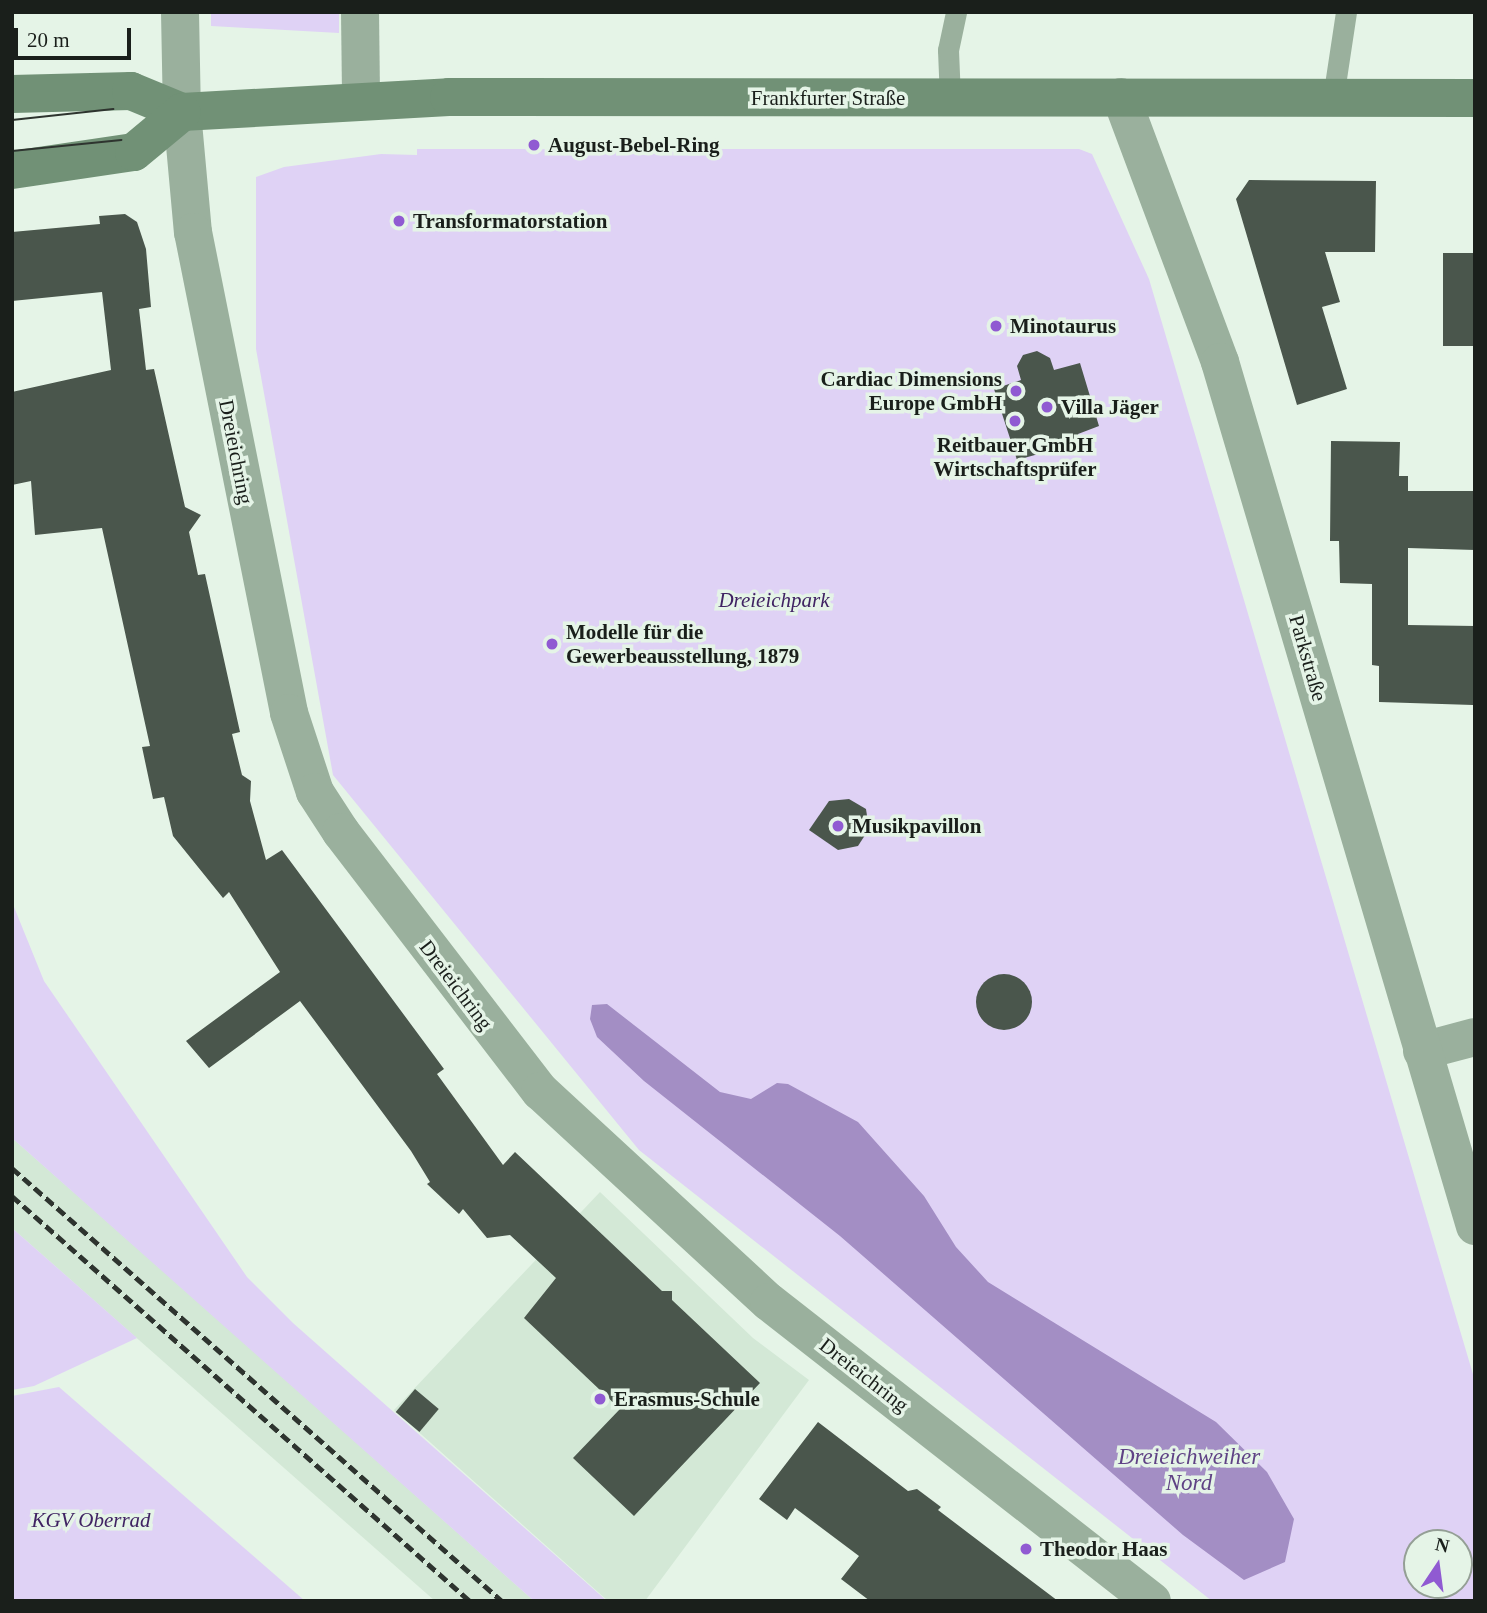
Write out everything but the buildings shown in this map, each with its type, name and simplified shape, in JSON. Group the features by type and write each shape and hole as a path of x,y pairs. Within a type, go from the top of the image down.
{"main road":[{"name":"Frankfurter Straße","path":"12,93 131,91 182,112 360,99 1475,98"},
{"path":"12,170 134,152 182,112"}],"street":[{"path":"180,12 182,112"},
{"path":"360,12 360,99"},
{"name":"Parkstraße","path":"1121,97 1220,362 1475,1226"},
{"name":"Dreieichring","path":"182,112 198,264 289,713 315,792 341,832 540,1091 769,1302 1152,1601"},
{"path":"1422,1051 1475,1037"}],"lane":[{"path":"950,98 948,50 956,12"},
{"path":"1333,98 1346,12"}],"shaded area":[{"path":"12,1138 534,1601 435,1601 12,1228"},
{"name":"Erasmus-Schule","path":"600,1192 753,1338 809,1380 645,1601 608,1601 394,1410"}],"green space":[{"path":"211,12 339,12 339,33 211,26"},
{"name":"Dreieichpark","path":"417,149 1079,149 1092,154 1149,279 1475,1381 1475,1601 1212,1601 639,1150 333,775 256,349 256,177 284,167 381,154 417,155"},
{"path":"12,902 44,981 247,1277 293,1323 607,1601 534,1601 12,1138"},
{"path":"12,1228 137,1338 34,1386 12,1390"},
{"name":"KGV Oberrad","path":"59,1387 305,1601 12,1601 12,1396"}],"water":[{"name":"Dreieichweiher Nord","path":"607,1004 720,1092 751,1099 777,1083 788,1084 858,1122 924,1196 956,1247 988,1282 1216,1422 1267,1472 1294,1519 1285,1562 1244,1580 1183,1535 840,1236 644,1081 597,1037 590,1019 592,1005"}],"tram line":[{"path":"12,120 113,109"},
{"path":"12,151 121,140"}],"railway":[{"path":"12,1168 502,1601"},
{"path":"12,1196 470,1601"}],"place":[{"name":"August-Bebel-Ring","path":"534,145"},
{"name":"Transformatorstation","path":"399,221"},
{"name":"Minotaurus","path":"996,326"},
{"name":"Cardiac Dimensions Europe GmbH","path":"1016,391"},
{"name":"Villa Jäger","path":"1047,407"},
{"name":"Reitbauer GmbH Wirtschaftsprüfer","path":"1015,421"},
{"name":"Modelle für die Gewerbeausstellung, 1879","path":"552,644"},
{"name":"Musikpavillon","path":"838,826"},
{"name":"Erasmus-Schule","path":"600,1399"},
{"name":"Theodor Haas","path":"1026,1549"}]}
